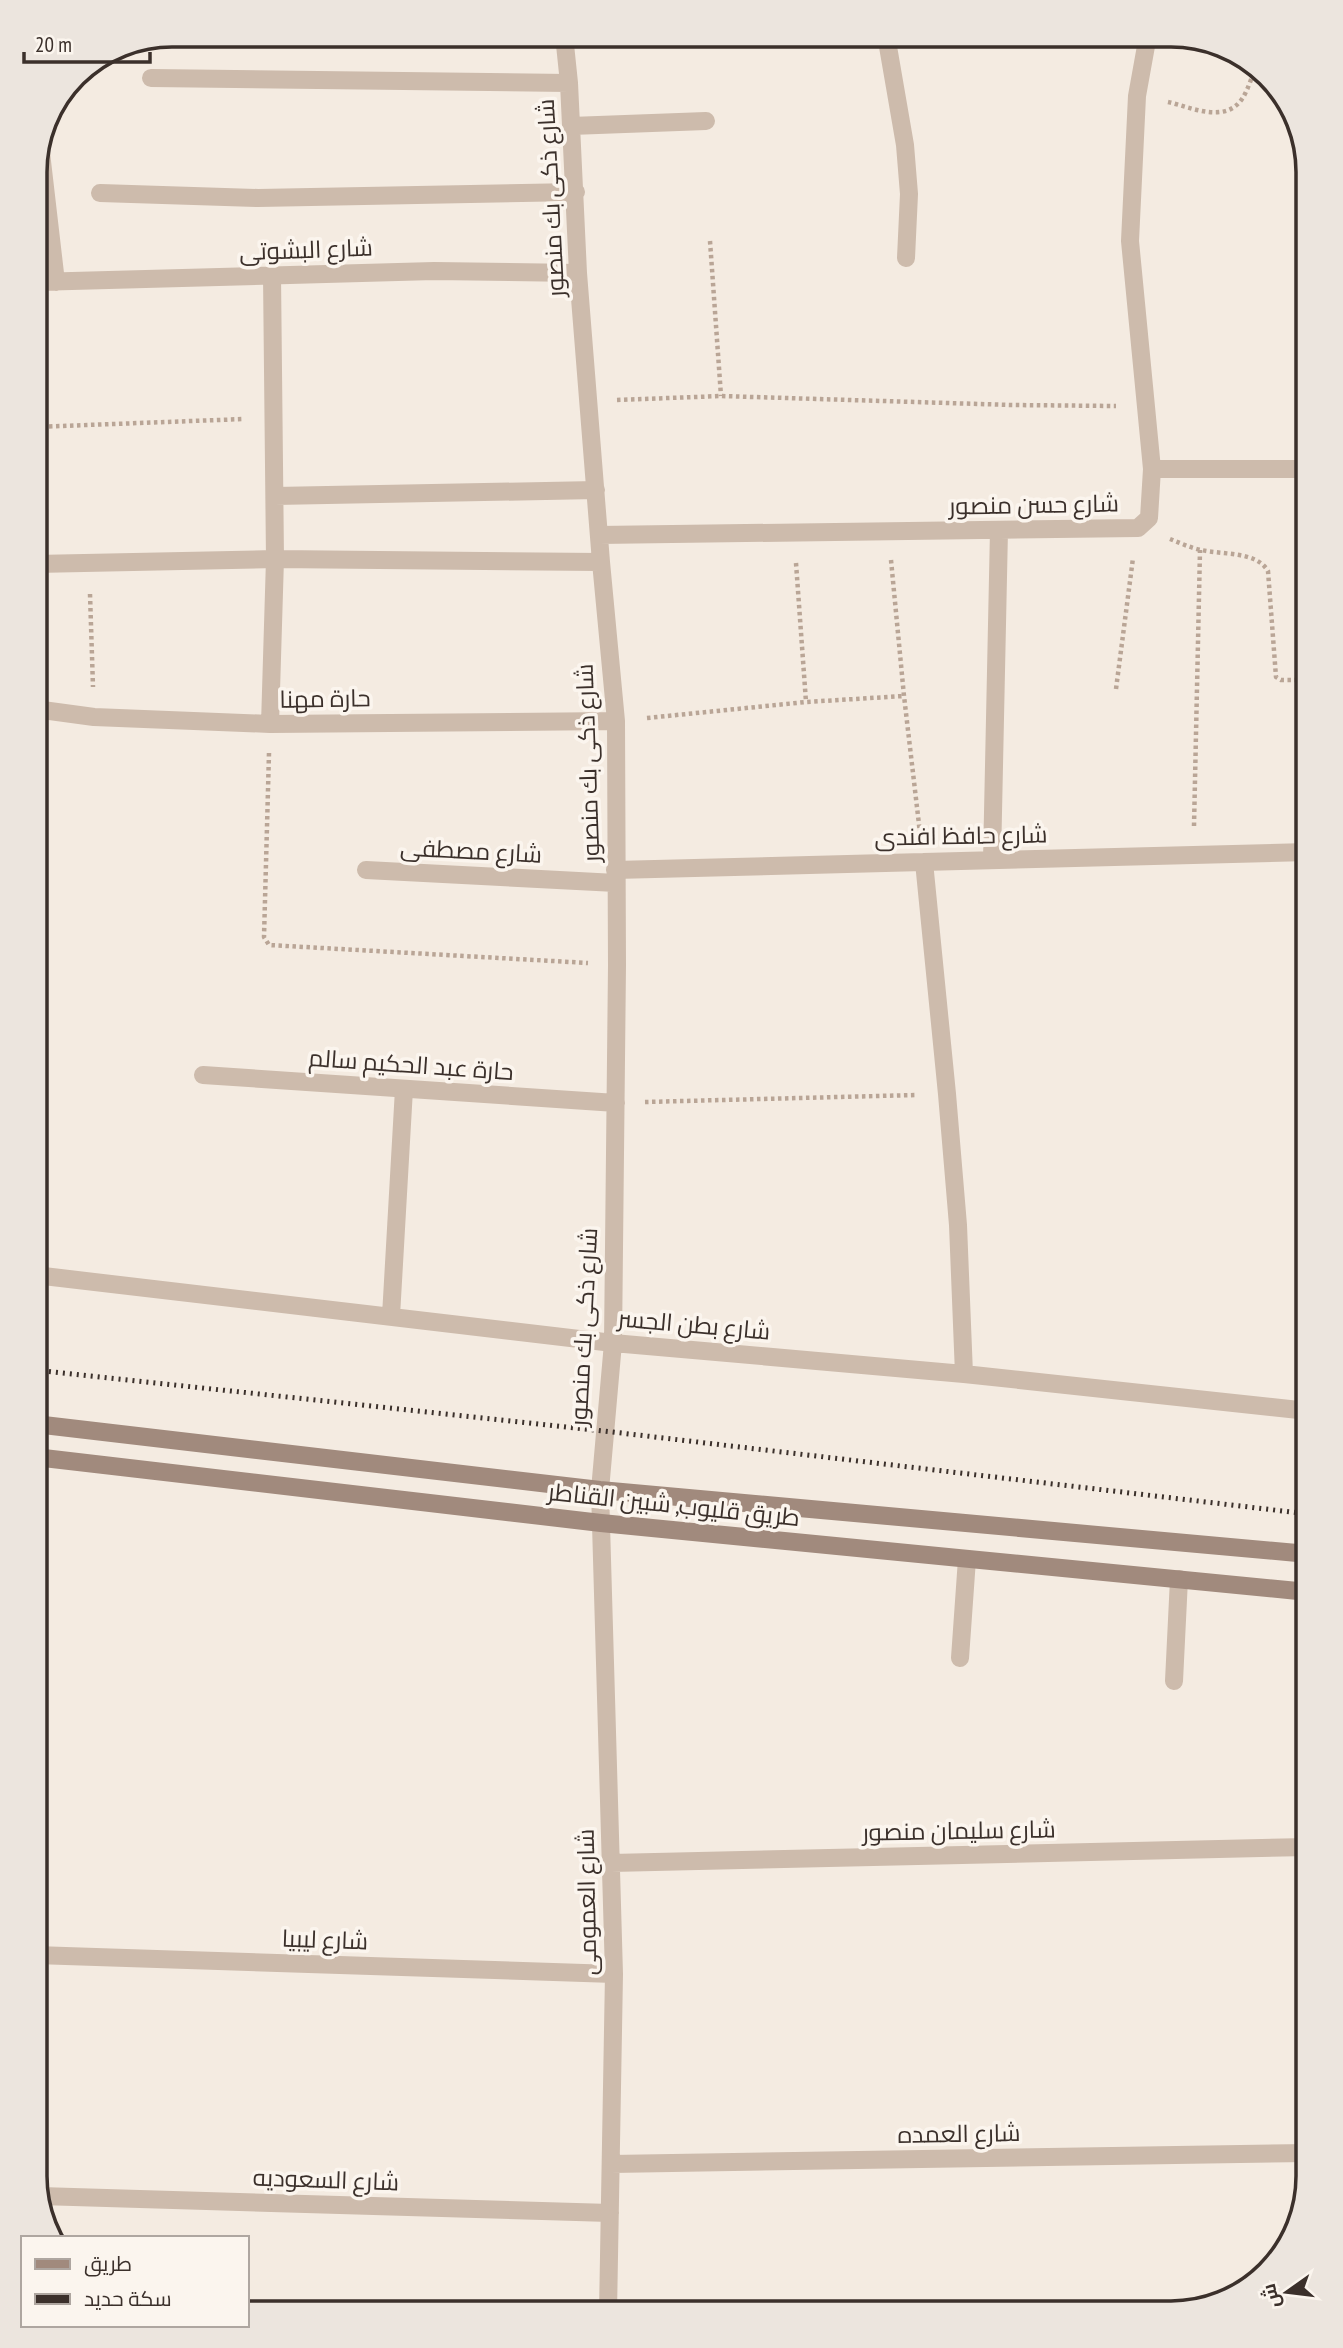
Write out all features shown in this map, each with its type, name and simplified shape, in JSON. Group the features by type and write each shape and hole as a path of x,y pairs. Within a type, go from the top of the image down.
{"main road":[{"name":"طريق قليوب, شبين القناطر","path":"47,1425 600,1490 1296,1553"},
{"name":"طريق قليوب, شبين القناطر","path":"47,1458 601,1523 1296,1591"}],"street":[{"name":"شارع ذكى بك منصور","path":"565,47 576,192 578,273 616,721 617,965 613,1343 600,1490"},
{"path":"888,48 905,145 909,194 906,258"},
{"name":"شارع حسن منصور","path":"599,535 1138,528 1149,518 1152,469 1130,241 1130,204 1137,96 1146,48"},
{"path":"151,78 569,83"},
{"path":"571,127 706,121"},
{"path":"100,193 257,198 576,192"},
{"path":"48,213 56,282"},
{"name":"شارع البشوتى","path":"48,282 434,271 578,273"},
{"path":"270,724 275,559 272,275"},
{"path":"1152,469 1296,468"},
{"path":"275,496 596,490"},
{"path":"992,860 999,530"},
{"path":"48,564 275,559 601,562"},
{"name":"حارة مهنا","path":"48,711 94,717 270,724 616,721"},
{"name":"شارع حافظ افندى","path":"616,877 923,862 1296,852"},
{"path":"923,862 958,1224 964,1374"},
{"name":"شارع مصطفى","path":"366,870 616,877"},
{"name":"حارة عبد الحكيم سالم","path":"203,1075 616,1103"},
{"path":"391,1316 404,1089"},
{"name":"شارع بطن الجسر","path":"47,1276 613,1343 964,1374 1296,1410"},
{"name":"شارع العمومى","path":"600,1490 614,1974 608,2300"},
{"path":"960,1658 967,1559"},
{"path":"1174,1681 1179,1579"},
{"name":"شارع سليمان منصور","path":"611,1863 1296,1847"},
{"name":"شارع ليبيا","path":"47,1955 614,1974"},
{"name":"شارع العمده","path":"611,2164 1296,2153"},
{"name":"شارع السعوديه","path":"49,2196 610,2213"}],"path":[{"path":"1137,96 1218,114 1232,109 1241,100 1252,77"},
{"path":"710,241 721,396"},
{"path":"589,401 721,396 1012,405 1145,406"},
{"path":"48,427 273,418"},
{"path":"1116,689 1138,528"},
{"path":"889,531 923,862"},
{"path":"794,532 806,702"},
{"path":"1194,855 1200,550 1254,558 1263,563 1268,571 1276,677 1281,680 1296,680"},
{"path":"88,562 94,717"},
{"path":"616,721 806,702 904,696"},
{"path":"270,724 264,937 269,945 617,965"},
{"path":"616,1103 947,1094"}],"railway":[{"path":"47,1371 604,1431 1296,1513"}]}
